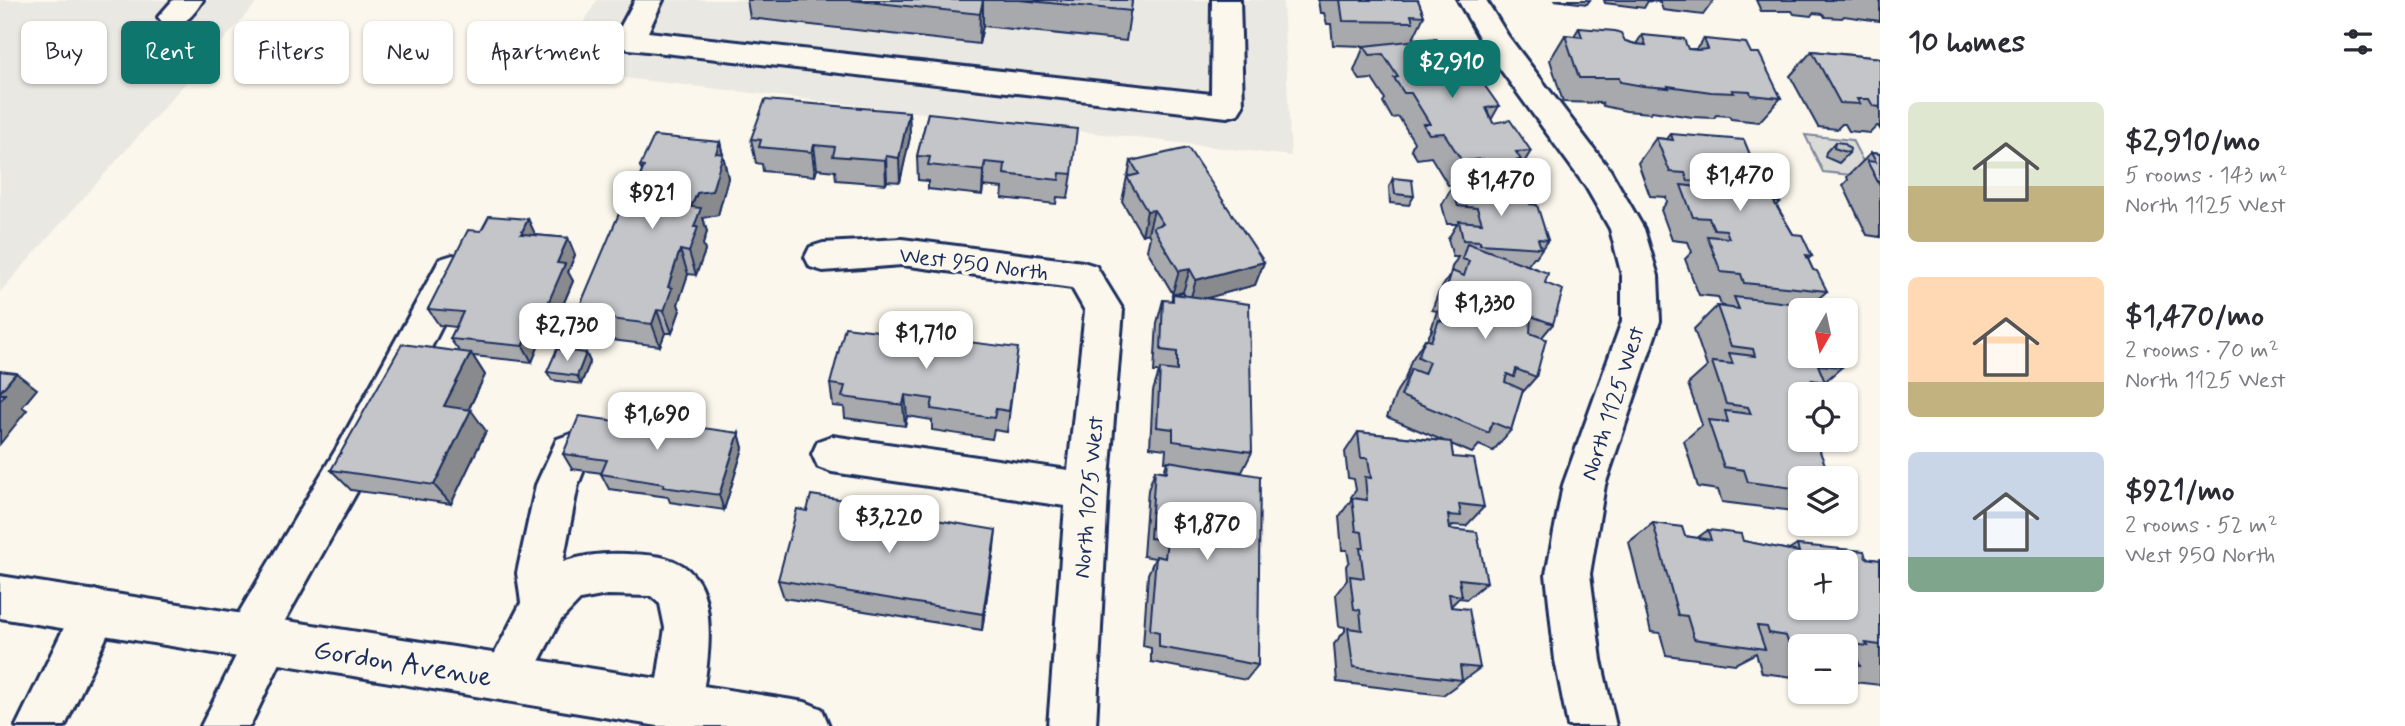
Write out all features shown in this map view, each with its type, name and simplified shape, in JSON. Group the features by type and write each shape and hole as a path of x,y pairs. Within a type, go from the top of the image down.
{"street":[{"path":"649,0 629,39 1227,106 1226,0"},
{"name":"North 1125 West","path":"1472,0 1496,41 1598,178 1627,229 1640,276 1641,321 1584,485 1568,574 1578,660 1592,726"},
{"name":"West 950 North","path":"822,257 902,252 1083,276"},
{"path":"225,726 259,639 453,269"},
{"name":"North 1075 West","path":"1072,726 1087,491 1104,310 1083,276"},
{"path":"544,606 539,573 557,485 571,452"},
{"path":"832,454 1087,491"},
{"path":"505,678 544,606 568,581 607,573 660,576 680,592 688,628 677,706"},
{"name":"Gordon Avenue","path":"0,597 805,726"},
{"path":"40,726 95,612"}],"shaded area":[{"path":"0,0 259,0 240,21 234,21 234,28 220,44 220,21 121,21 121,84 184,84 0,292"},
{"path":"597,0 1283,0 1291,156 624,78 624,21 584,21"},
{"path":"1805,135 1852,140 1871,177 1823,172"}],"building":[{"path":"850,0 983,0 980,14"},
{"path":"1019,0 1132,0 1131,11"},
{"path":"1340,0 1418,0 1424,16 1411,15 1413,22 1343,21"},
{"path":"1579,28 1615,31 1621,33 1625,41 1635,44 1646,45 1642,35 1684,39 1688,49 1698,50 1708,49 1704,39 1746,43 1751,53 1759,53 1781,98 1751,95 1750,91 1711,92 1668,86 1669,88 1643,86 1620,82 1619,78 1579,78 1565,35 1582,37"},
{"path":"1436,38 1439,43 1450,41 1469,68 1456,70 1460,76 1464,75 1468,81 1480,79 1499,106 1486,108 1493,123 1510,120 1531,151 1516,152 1521,160 1487,164 1483,159 1462,161 1444,133 1429,134 1423,124 1430,124 1411,93 1404,93 1394,78 1398,77 1383,54 1370,55 1364,46"},
{"path":"1812,51 1880,58 1880,107 1873,106 1869,99 1857,99 1860,104 1840,103"},
{"path":"765,100 909,112 899,158 886,156 885,160 833,156 835,147 814,145 812,152 759,147 761,140 751,139"},
{"path":"928,113 1077,129 1072,174 1060,173 1059,180 1004,174 1005,164 985,162 983,171 928,165 930,157 917,156"},
{"path":"1671,134 1744,140 1751,157 1746,156 1752,169 1756,169 1763,185 1772,186 1780,202 1774,202 1793,234 1802,235 1812,256 1806,255 1827,291 1744,283 1741,274 1721,272 1707,236 1729,238 1726,230 1714,229 1709,218 1693,217 1681,185 1698,187 1695,181 1688,181 1685,173 1670,172 1656,138 1673,140"},
{"path":"654,136 720,142 716,153 723,154 712,191 697,193 691,207 701,208 694,227 698,227 689,252 680,250 668,287 672,288 664,311 657,310 652,324 576,315 629,190 634,191 644,167 640,166"},
{"path":"1835,142 1844,143 1850,149 1849,153 1834,148"},
{"path":"1188,148 1264,262 1196,280 1190,269 1179,271 1153,227 1163,224 1154,210 1147,211 1127,177 1139,174 1131,161"},
{"path":"1871,153 1880,154 1880,186 1867,161 1876,162"},
{"path":"1393,178 1412,180 1414,196 1395,194"},
{"path":"1452,187 1526,193 1530,204 1537,205 1548,240 1538,239 1541,248 1480,244 1480,241 1463,240 1459,221 1482,223 1477,208 1458,206"},
{"path":"489,216 528,219 521,234 568,238 557,263 565,264 543,315 537,314 523,346 450,339 463,312 428,309 468,230 481,231"},
{"path":"1467,243 1548,273 1545,283 1563,290 1553,324 1531,316 1530,333 1546,339 1536,377 1516,369 1514,377 1507,374 1505,382 1523,390 1511,430 1492,422 1489,433 1401,396 1411,369 1424,374 1429,362 1418,357 1425,339 1431,341 1439,320 1449,324 1454,310 1446,307 1452,288 1447,287 1452,271 1464,276 1469,261 1462,259"},
{"path":"1173,294 1249,304 1252,452 1173,441 1173,429 1157,427 1160,369 1177,371 1177,352 1161,350 1163,300 1173,301"},
{"path":"1734,297 1788,303 1788,368 1819,368 1825,382 1788,382 1788,452 1820,452 1826,466 1788,466 1788,487 1748,482 1744,470 1724,467 1708,420 1728,422 1725,411 1751,414 1748,407 1726,404 1712,362 1733,364 1729,353 1755,356 1753,349 1731,346 1717,306 1739,309"},
{"path":"845,327 1018,348 1009,411 996,409 994,418 931,409 933,399 905,395 903,405 842,397 845,386 830,384"},
{"path":"402,344 471,353 444,406 471,410 434,485 331,470"},
{"path":"557,349 586,353 577,376 547,372"},
{"path":"0,371 16,373 0,392"},
{"path":"579,416 622,422 624,417 739,433 719,495 601,474 607,460 563,454"},
{"path":"1358,432 1451,442 1453,457 1474,459 1484,507 1459,504 1461,516 1448,515 1450,529 1477,532 1487,582 1459,579 1462,596 1449,594 1451,607 1469,609 1480,668 1460,666 1462,680 1353,667 1348,628 1362,630 1360,610 1354,609 1350,576 1364,578 1360,548 1364,548 1362,532 1356,531 1352,498 1367,500 1365,477 1371,478 1368,458 1361,458"},
{"path":"1168,461 1260,476 1258,665 1159,647 1159,632 1150,630 1156,556 1165,558 1167,540 1150,538 1155,470 1167,472"},
{"path":"811,495 885,506 881,522 905,526 907,515 996,530 983,614 778,580 797,509 807,511"},
{"path":"1653,523 1682,527 1685,536 1711,540 1708,530 1741,534 1743,541 1789,550 1788,620 1858,620 1858,550 1864,551 1866,558 1880,560 1880,645 1858,645 1858,634 1788,634 1788,642 1786,636 1769,633 1767,627 1757,626 1765,649 1694,639 1687,616 1678,615"},
{"path":"1797,545 1853,550 1798,550"}]}
